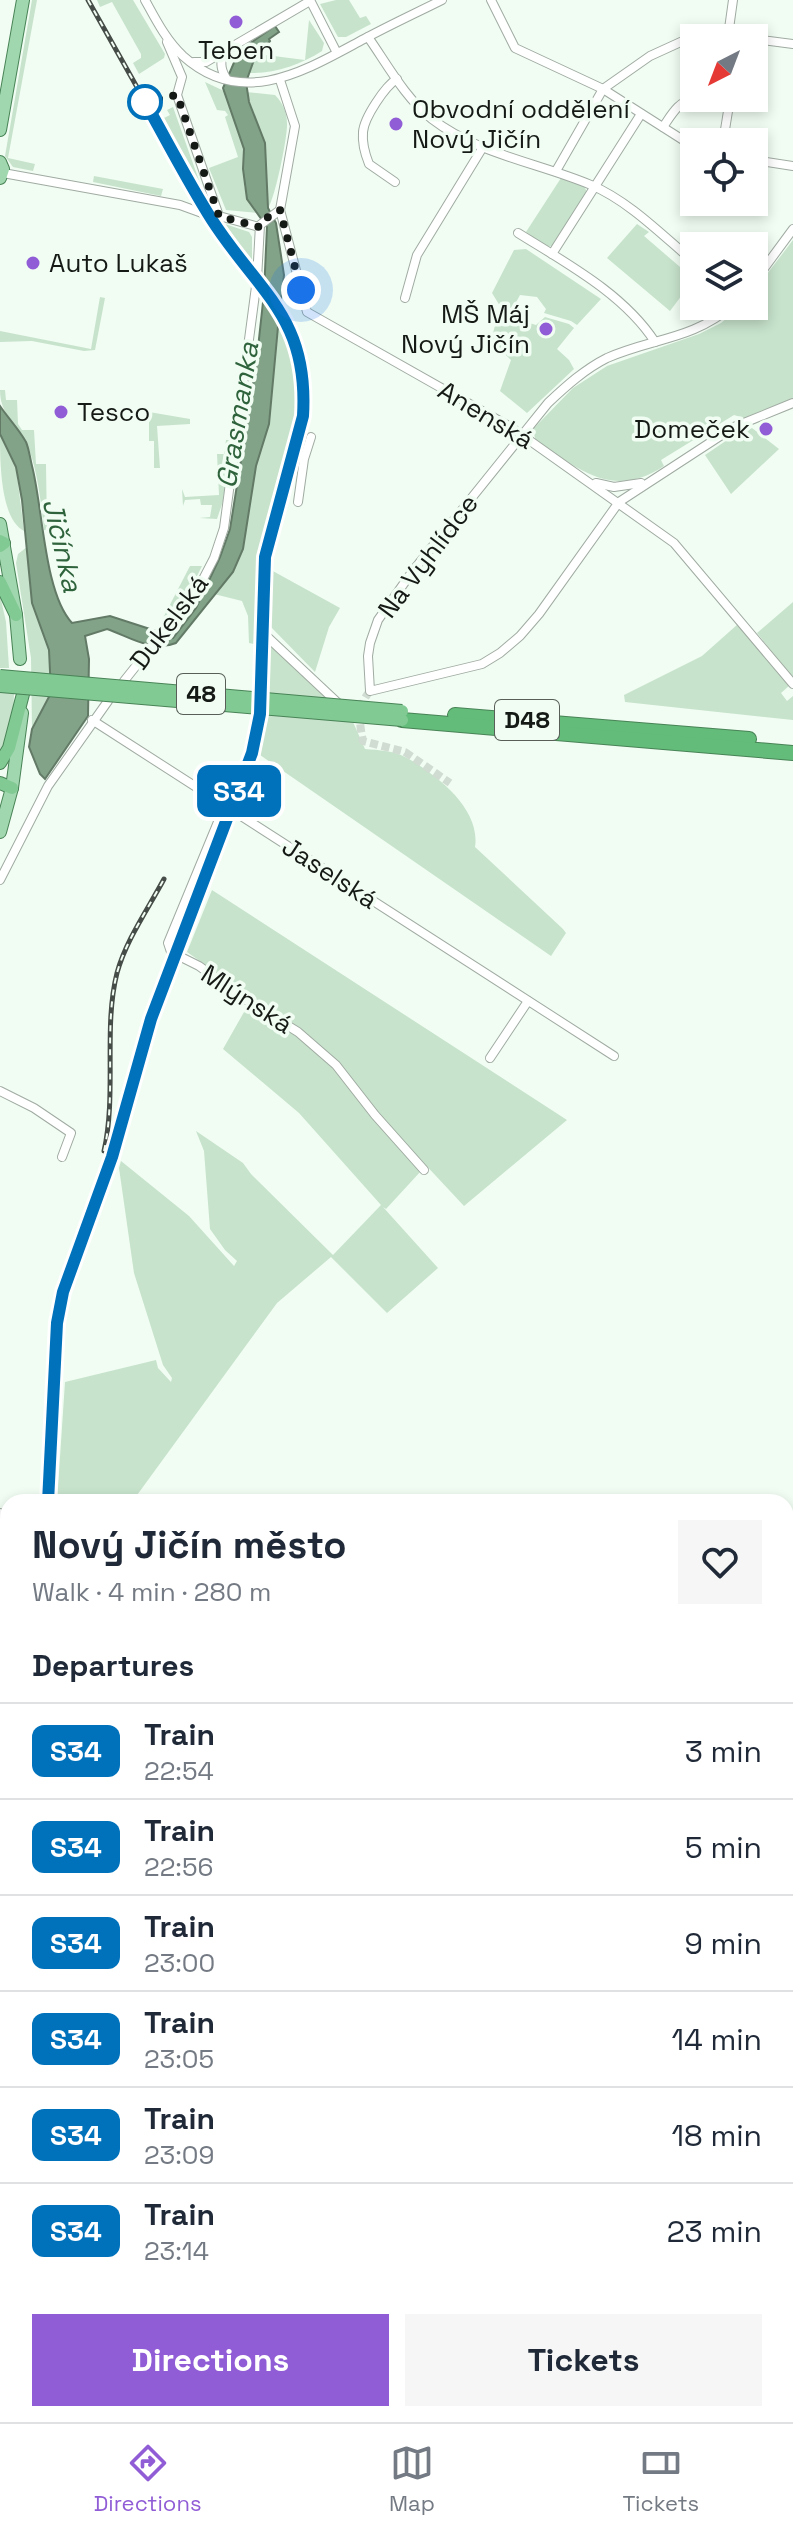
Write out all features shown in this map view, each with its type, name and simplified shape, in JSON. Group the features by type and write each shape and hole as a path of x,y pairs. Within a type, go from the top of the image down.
{"highway":[{"path":"0,582 16,615"},
{"name":"48","path":"0,676 402,716"},
{"name":"48","path":"0,686 402,716"},
{"path":"0,763 9,748 23,694"},
{"name":"D48","path":"402,716 793,743"},
{"name":"D48","path":"402,716 793,753"}],"main road":[{"path":"0,130 25,0"},
{"path":"0,524 16,615 20,659"},
{"path":"0,832 23,694"}],"street":[{"path":"145,0 165,34 182,77 177,95 219,216 260,226 276,213 295,126 280,80"},
{"path":"165,34 189,61 226,79 250,83 280,80 442,0"},
{"path":"491,0 515,48 603,89 680,138"},
{"path":"728,24 733,0"},
{"path":"189,61 206,62 310,1 337,53"},
{"path":"368,37 417,106 433,120 483,147 595,187 680,250"},
{"path":"768,41 793,44"},
{"path":"556,171 603,89 666,47 680,43"},
{"path":"225,50 221,70 226,79"},
{"path":"395,182 369,164 362,135 363,127 388,85 397,79"},
{"path":"663,127 680,104"},
{"path":"555,256 641,114"},
{"path":"405,298 417,255 483,147"},
{"path":"768,162 793,166"},
{"path":"1,171 180,205 202,213"},
{"name":"Anenská","path":"276,213 307,312 521,434 674,543 793,684"},
{"name":"Dukelská","path":"124,681 199,587 214,558 227,513 257,279 260,226"},
{"path":"768,263 793,229"},
{"path":"518,233 601,287 642,323 655,342"},
{"name":"Na Vyhlídce","path":"619,502 539,614 500,653 482,664 370,691 368,656 378,620 412,572 548,403 607,359 690,333 713,320"},
{"path":"619,502 734,427 793,403"},
{"path":"298,502 304,459 311,437"},
{"path":"586,479 614,487 631,487 653,480"},
{"path":"261,631 340,705"},
{"path":"0,880 48,786 108,701"},
{"name":"Jaselská","path":"92,720 614,1056"},
{"name":"Mlýnská","path":"225,805 168,943 171,952 199,966 298,1032 336,1065 424,1170"},
{"path":"490,1058 528,1001"},
{"path":"0,1091 34,1108 71,1133 62,1157"}],"shaded area":[{"path":"32,0 37,0 8,158 35,164 33,171 13,167 5,156"},
{"path":"97,0 133,0 165,54 164,58 139,74 133,63 141,58 141,54 112,2 100,7"},
{"path":"349,0 360,18 366,16 371,24 346,37 338,37 320,4"},
{"path":"309,20 324,43 322,51 305,60"},
{"path":"275,26 279,32 269,39 254,60 246,82 249,102 265,143 268,208 276,223 284,275 281,300 286,310 279,316 269,424 256,466 243,549 233,572 176,643 149,645 107,629 85,636 89,659 88,716 45,779 29,747 32,729 51,693 49,650 32,603 22,500 16,467 0,434 0,406 27,445 55,592 72,623 110,616 156,631 167,639 173,638 196,608 230,529 256,366 264,293 267,227 247,199 244,149 223,88 239,51"},
{"path":"258,54 305,60 286,68 248,73"},
{"path":"205,82 224,91 243,146 247,197 259,213 226,210 209,168 238,157 225,117 228,115 225,111 217,110"},
{"path":"246,92 275,95 286,115 283,153 268,208 265,143"},
{"path":"173,107 206,200 164,118 170,115 167,110"},
{"path":"94,176 163,189 161,196 93,182"},
{"path":"561,178 584,186 587,192 552,246 546,247 526,232"},
{"path":"225,224 249,232 252,237 252,262"},
{"path":"637,224 649,232 644,236 680,267 680,298 670,311 607,258"},
{"path":"793,240 793,398 744,418 734,415 661,460 664,466 646,476 629,480 612,481 597,477 535,439 533,426 573,388 607,366 699,334 725,320 768,320 768,273"},
{"name":"MŠ Máj Nový Jičín","path":"526,249 601,299 577,325 544,313 546,309 537,297 520,295 514,306 529,316 526,322 536,325 545,317 574,328 557,349 574,369 527,413 500,391 511,360 491,341 500,306 492,293 514,250"},
{"path":"100,297 105,298 95,350 84,351 32,341 0,342 0,331 91,349"},
{"path":"279,320 294,363 297,421 259,559 254,644 249,643 248,616 242,601 214,594 233,572 256,466 269,424"},
{"path":"0,390 5,390 6,400 17,400 18,424 22,430 34,430 36,464 46,464 47,530 44,530 31,454 3,407"},
{"path":"149,412 190,419 190,424 157,426 160,468 154,468 154,441 149,441"},
{"path":"752,428 779,449 731,494 705,455 736,434"},
{"path":"0,434 16,467 24,531 10,515 6,502 1,473"},
{"path":"226,440 230,440 223,501 217,519 199,518 210,517 212,505 201,505 200,499 185,500 183,506 182,489 185,497 219,495 217,454 224,454"},
{"path":"27,547 32,603 49,650 51,693 32,729 31,658 16,563 18,554"},
{"path":"190,566 202,566 160,624"},
{"path":"271,570 340,608 329,627 315,672 269,625"},
{"path":"0,595 6,622 9,668 0,668"},
{"path":"793,602 793,678 757,633"},
{"path":"738,624 790,685 781,693 787,701 793,696 793,720 625,702 624,695 702,656"},
{"path":"268,641 353,722 365,749 403,756 431,774 454,795 471,819 475,847 566,933 551,956 260,755 266,711"},
{"path":"0,692 14,693 13,720 0,757"},
{"path":"212,890 567,1120 464,1206 422,1161 417,1167 421,1171 386,1209 383,1207 438,1268 387,1313 331,1257 277,1303 138,1494 58,1494 65,1382 156,1360 158,1368 171,1382 172,1378 163,1365 134,1273 119,1168 121,1161 189,1216 234,1266 237,1261 210,1229 204,1151 196,1131 243,1163 333,1255 381,1205 299,1113 223,1049 252,998 187,952"}],"tunnel":[{"path":"370,691 360,714 363,741 405,752 450,783"}],"railway":[{"path":"88,0 210,217 283,313 298,355 304,398 303,416 265,557 261,693"},
{"path":"48,1494 57,1323 63,1292 112,1157 151,1019 247,769 260,714"},
{"path":"104,1151 110,1106 111,1016 117,973 132,937 164,879"}],"train":[{"name":"S34","path":"48,1494 57,1323 63,1292 112,1157 151,1019 252,753 260,714 265,557 303,416 301,370 283,313 210,217 145,102"}],"place":[{"name":"Teben","path":"236,22"},
{"name":"Obvodní oddělení Nový Jičín","path":"396,124"},
{"name":"Auto Lukaš","path":"33,263"},
{"name":"MŠ Máj Nový Jičín","path":"546,329"},
{"name":"Tesco","path":"61,412"},
{"name":"Domeček","path":"766,429"}],"route":[{"path":"145,102 177,95 219,216 259,227 263,220 280,210 301,290"}],"water label":[{"name":"Grasmanka","path":"237,415"},
{"name":"Jičínka","path":"63,545"}]}
